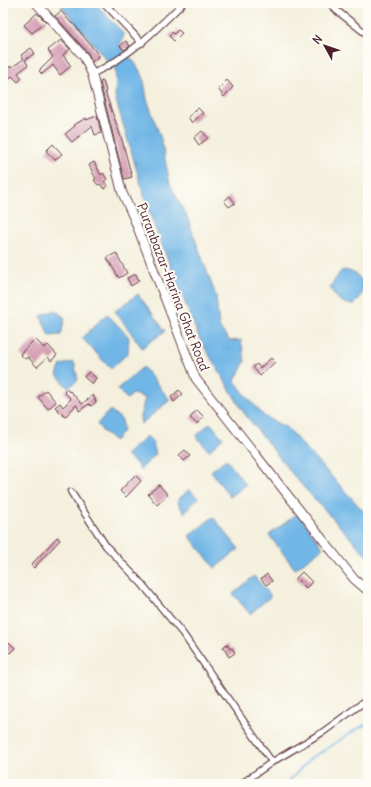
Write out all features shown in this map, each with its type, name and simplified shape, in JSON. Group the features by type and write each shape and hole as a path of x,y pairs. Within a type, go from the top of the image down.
{"main road":[{"name":"Puranbazar-Harina Ghat Road","path":"36,3 84,58 92,74 122,192 135,221 196,379 354,579 368,591"}],"street":[{"path":"104,3 142,43"},
{"path":"92,74 110,66 142,43 183,3"},
{"path":"330,3 336,10 364,32 368,33"},
{"path":"71,492 106,546 142,584 183,634 272,762"},
{"path":"241,784 272,762 323,732 368,699"}],"water":[{"path":"59,3 95,3 124,34 119,45 135,63 143,76 147,99 161,139 170,184 187,217 216,296 219,327 230,341 241,340 245,361 235,381 264,416 287,428 368,516 368,557 298,481 244,413 200,340 146,202 115,97 116,71"},
{"path":"344,270 356,275 360,278 362,283 362,293 355,304 347,304 340,300 334,295 330,287 341,271"},
{"path":"138,294 165,331 142,348 115,311"},
{"path":"55,310 65,318 61,335 49,336 41,316"},
{"path":"107,314 129,337 128,353 111,369 82,338"},
{"path":"74,362 78,380 68,388 57,375 61,365"},
{"path":"143,367 170,400 141,424 140,416 145,398 133,394 127,399 117,389"},
{"path":"110,410 122,420 123,431 115,441 104,433 97,424"},
{"path":"210,423 223,438 209,451 196,436"},
{"path":"147,436 153,443 156,454 140,470 136,463 125,455"},
{"path":"226,459 246,485 230,497 211,471"},
{"path":"189,489 198,498 184,513 177,501"},
{"path":"298,513 323,548 295,569 269,535"},
{"path":"213,517 239,549 215,568 189,536"},
{"path":"254,576 271,596 250,614 233,594"}],"building":[{"path":"61,11 72,24 73,23 99,56 92,62 88,53 55,16"},
{"path":"37,13 46,22 32,33 24,25"},
{"path":"178,30 182,33 174,41 169,36 172,32 174,34"},
{"path":"61,40 70,49 63,55 71,66 60,75 53,65 42,74 39,71 53,57 48,50"},
{"path":"126,41 130,46 124,50 120,46"},
{"path":"31,48 35,53 25,60 28,65 18,73 22,78 18,82 12,76 8,80 4,76 8,72 6,69 24,59 21,55"},
{"path":"227,80 233,87 224,97 218,89"},
{"path":"103,81 105,92 122,140 132,177 124,179 100,82"},
{"path":"198,108 203,113 192,123 188,117"},
{"path":"97,116 101,133 95,135 92,126 72,142 65,134 75,126 74,125 86,118 86,120"},
{"path":"202,131 208,138 199,145 194,138"},
{"path":"53,144 62,154 55,160 46,151"},
{"path":"94,162 101,175 103,173 107,179 104,181 108,186 104,189 94,180 96,179 89,165"},
{"path":"230,196 235,203 229,207 224,201"},
{"path":"116,253 127,273 119,278 107,258"},
{"path":"136,274 139,281 131,286 127,278"},
{"path":"35,339 44,348 48,345 57,355 51,361 48,357 37,367 28,357 25,359 20,354"},
{"path":"271,358 275,362 260,376 253,367 257,364 260,368"},
{"path":"89,372 96,378 92,384 84,377"},
{"path":"67,389 82,404 93,395 96,402 91,406 89,404 79,411 77,405 65,417 55,407 60,403 63,407 71,399 64,392"},
{"path":"46,390 56,402 48,409 38,397"},
{"path":"179,390 183,394 174,402 171,397"},
{"path":"197,410 204,417 197,424 190,418"},
{"path":"185,450 190,456 184,461 179,455"},
{"path":"135,475 141,481 126,497 120,491"},
{"path":"159,485 168,495 157,505 148,494"},
{"path":"57,537 60,540 34,568 31,565"},
{"path":"302,572 312,582 306,588 296,578"},
{"path":"267,574 272,581 266,585 261,579"},
{"path":"9,642 15,648 10,653 3,647"},
{"path":"227,644 235,653 229,657 223,647"}],"waterway":[{"path":"290,784 290,780 312,757 368,723"}]}
